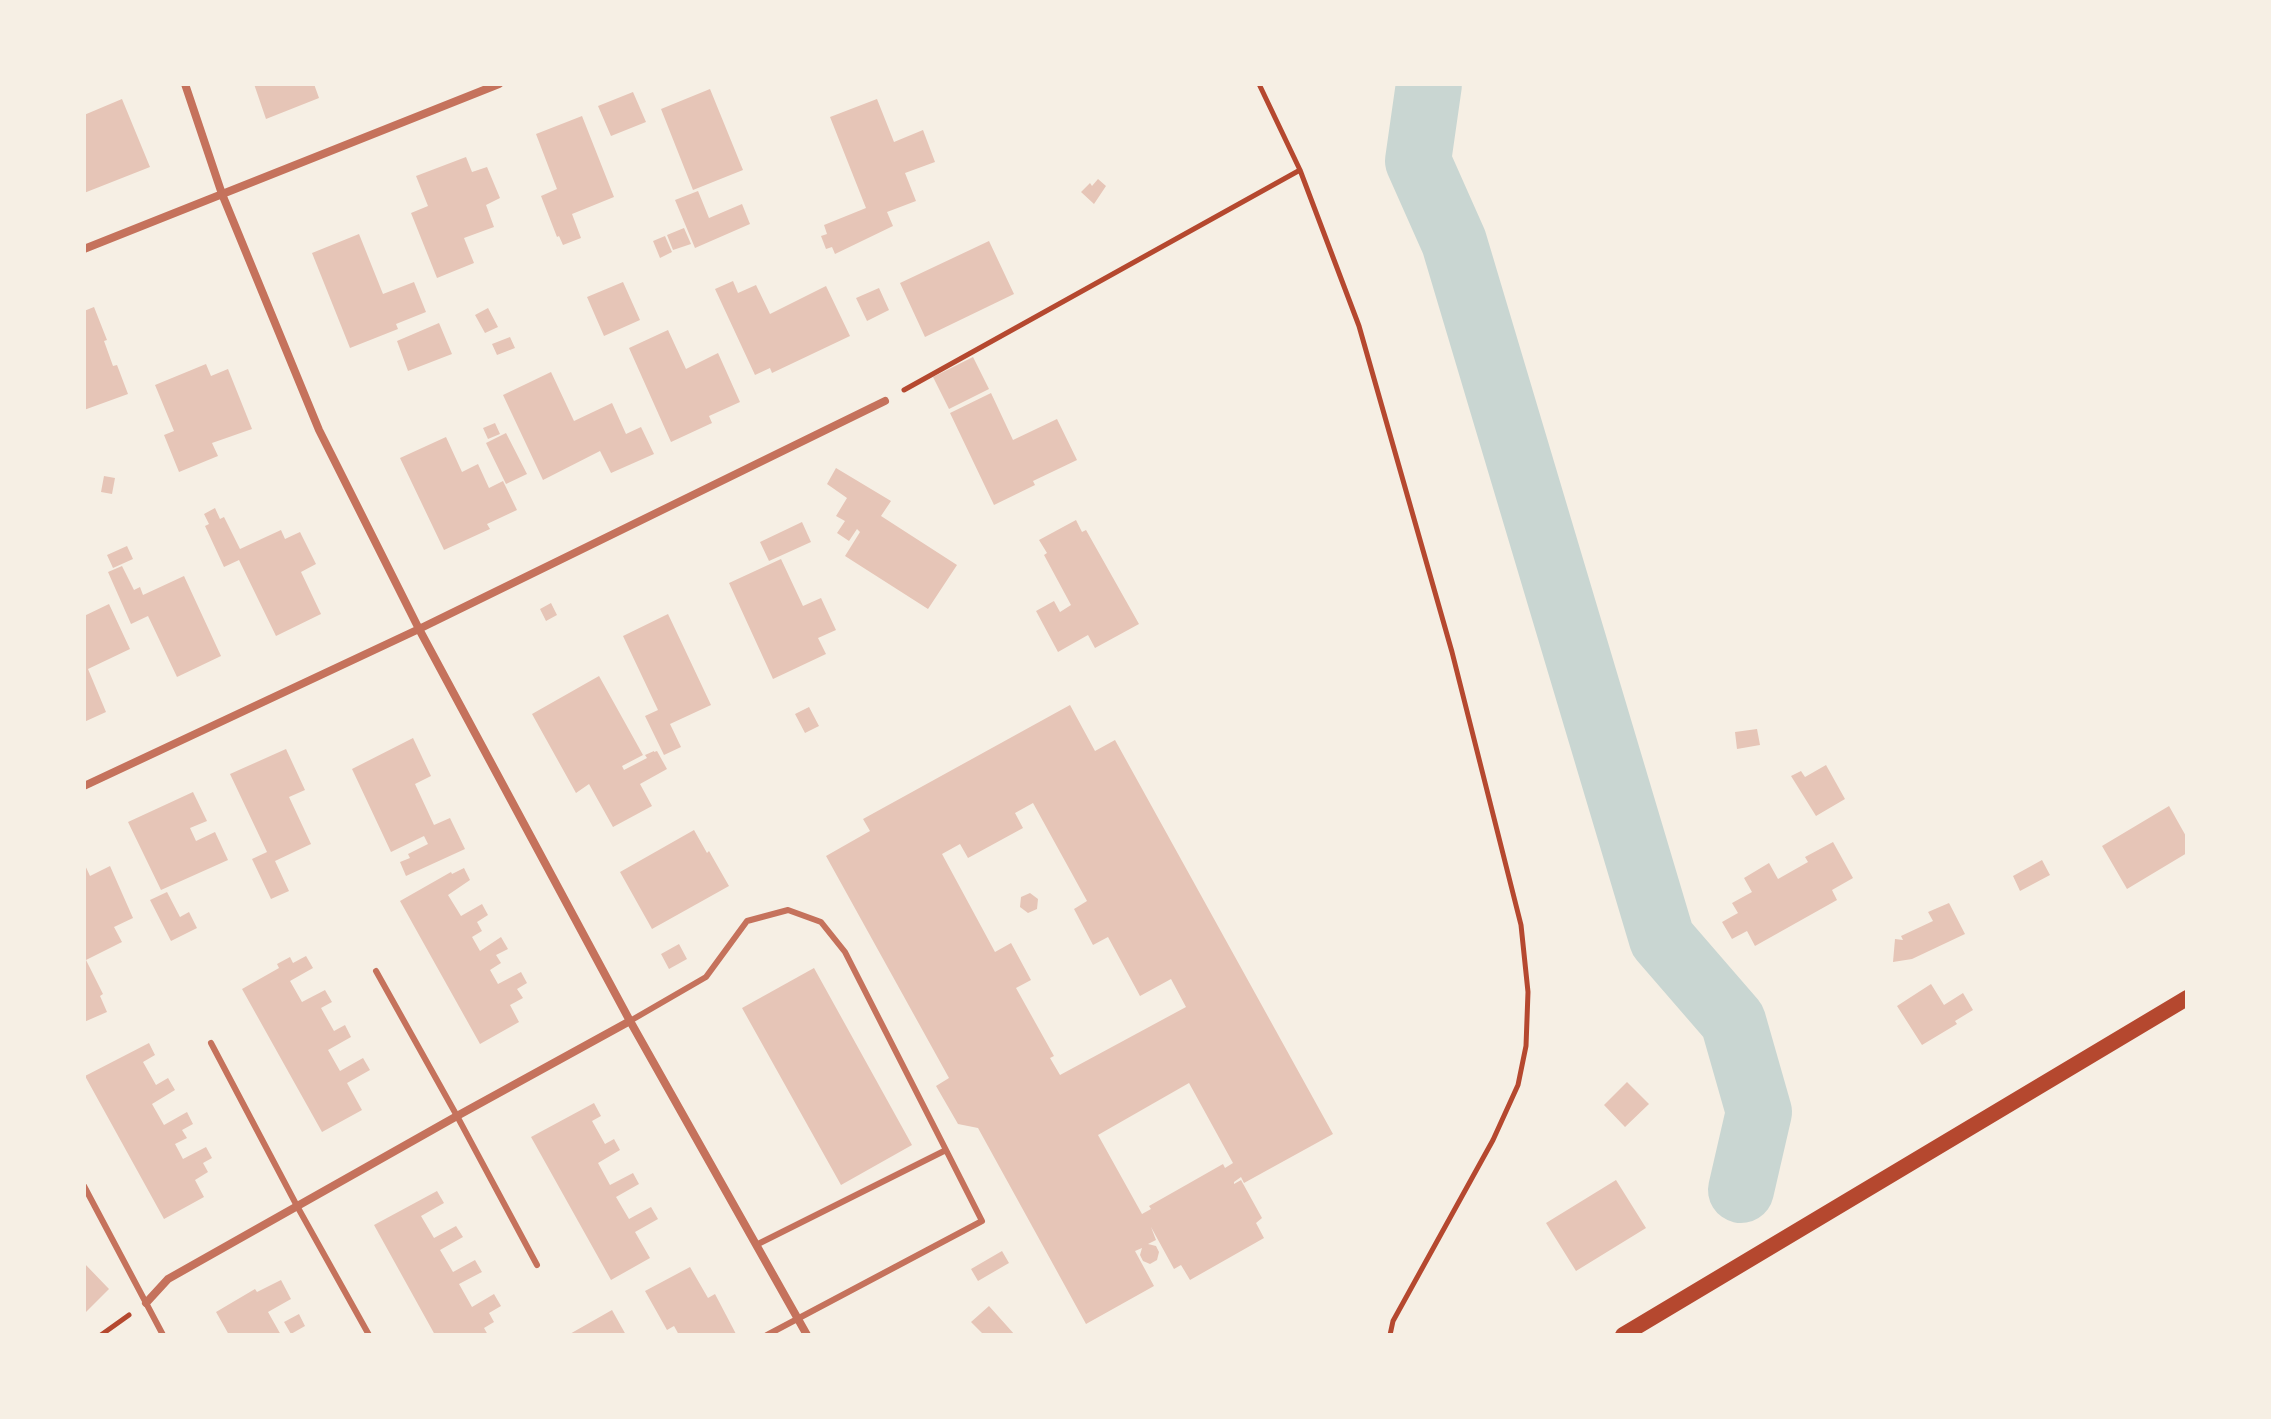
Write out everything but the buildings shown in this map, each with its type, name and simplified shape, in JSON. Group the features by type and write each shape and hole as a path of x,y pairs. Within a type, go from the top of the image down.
{"main road":[{"path":"1623,1335 2187,998"}],"street":[{"path":"185,84 222,194 319,430 419,629 630,1021 807,1335"},
{"path":"84,249 499,84"},
{"path":"84,786 419,629 885,401"},
{"path":"146,1303 168,1279 630,1021"}],"lane":[{"path":"630,1021 706,977 747,921 788,910 821,922 845,952 982,1221 767,1335"},
{"path":"376,971 537,1265"},
{"path":"211,1043 369,1335"},
{"path":"756,1245 946,1150"},
{"path":"84,1186 163,1335"}],"path":[{"path":"1259,84 1300,170 1359,326 1452,652 1521,925 1528,992 1526,1046 1518,1085 1493,1140 1393,1321 1390,1335"},
{"path":"885,401 1300,170"},
{"path":"101,1335 146,1303"}],"waterway":[{"path":"1429,84 1418,161 1454,242 1662,939 1733,1021 1759,1112 1741,1190"}]}
